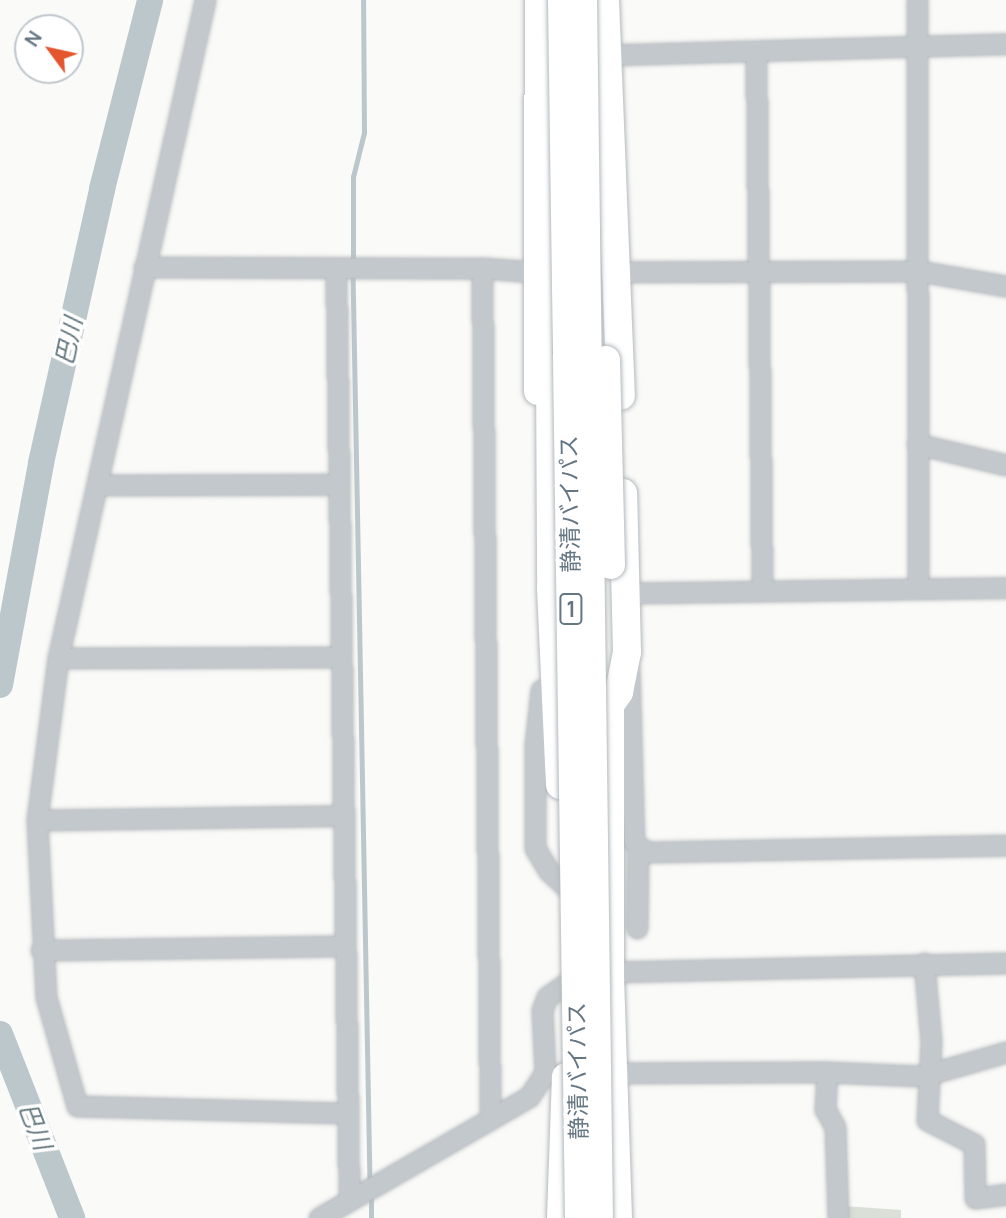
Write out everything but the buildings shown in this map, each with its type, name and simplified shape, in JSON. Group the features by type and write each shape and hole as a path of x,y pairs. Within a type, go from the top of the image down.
{"highway":[{"path":"539,0 541,691 551,769 561,811"},
{"path":"550,0 546,209 551,588 571,980 561,1218"},
{"name":"静清バイパス","path":"562,0 579,1218"},
{"name":"静清バイパス","path":"583,0 599,1218"},
{"path":"598,0 611,565 610,972 617,1110 618,1218"},
{"path":"605,0 617,271 626,593 626,652 619,692 610,705"},
{"path":"617,1110 630,1218"}],"street":[{"path":"205,0 58,658 37,820 41,950 46,997 77,1107 345,1113"},
{"path":"917,0 918,586"},
{"path":"607,55 756,53 1006,44"},
{"path":"756,53 762,591"},
{"path":"144,267 336,270 482,268 538,274 617,271 919,271 1006,286"},
{"path":"482,268 490,1119"},
{"path":"336,270 345,1113 349,1200"},
{"path":"917,444 1006,465"},
{"path":"97,485 338,484"},
{"path":"626,593 918,586 1006,588"},
{"path":"626,652 633,687 634,841 638,847 649,852 1006,845"},
{"path":"58,658 339,657"},
{"path":"541,691 535,745 535,848 548,870 566,887"},
{"path":"37,820 341,817"},
{"path":"637,929 638,847"},
{"path":"41,950 343,946"},
{"path":"924,963 929,1074 927,1120 974,1143 975,1198 1006,1194"},
{"path":"319,1218 528,1097 541,1084 545,1072 542,1010 547,997 571,980 610,972 1006,963"},
{"path":"615,1073 929,1074 1006,1052"},
{"path":"827,1072 825,1109 835,1127 838,1218"}],"shaded area":[{"path":"844,1206 901,1210 901,1218 844,1218"}],"waterway":[{"name":"巴川","path":"0,685 41,463 102,189 150,0"},
{"path":"353,264 353,177 364,133 363,0"},
{"path":"353,272 370,1181"},
{"name":"巴川","path":"0,1034 72,1218"},
{"path":"371,1196 371,1218"}]}
